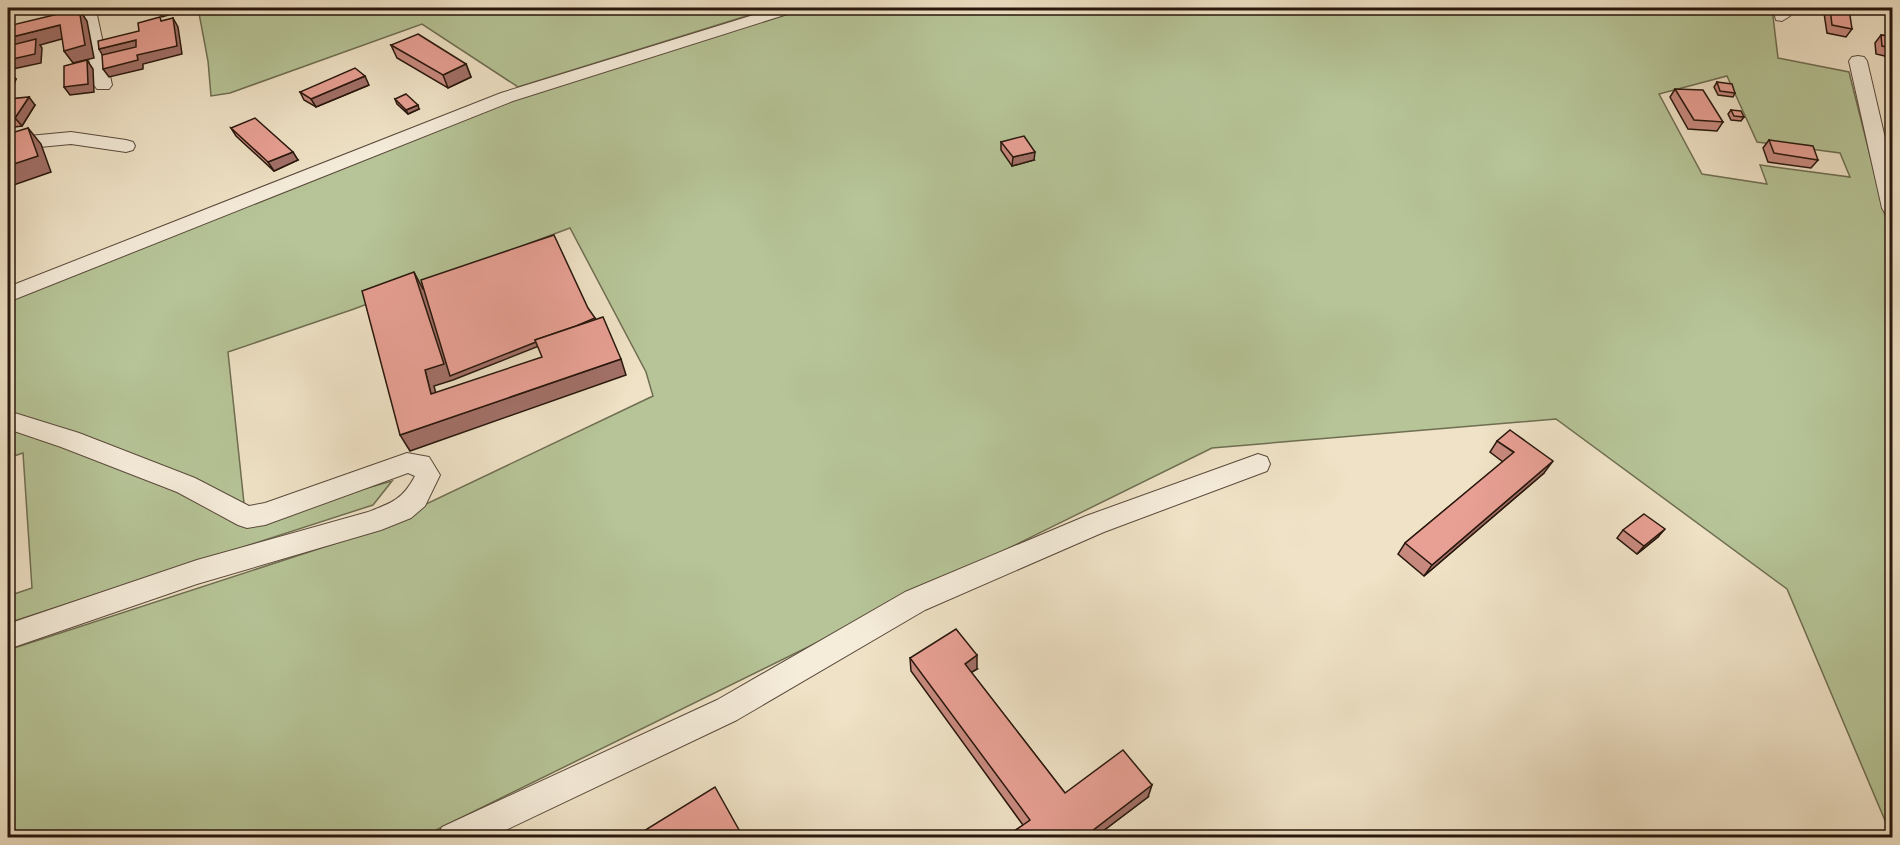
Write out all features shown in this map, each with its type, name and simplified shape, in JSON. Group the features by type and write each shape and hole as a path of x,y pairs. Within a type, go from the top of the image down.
{"street":[{"path":"8,295 507,97 791,8"},
{"path":"8,38 47,26 84,9 89,15 103,86"},
{"path":"1858,61 1892,201"},
{"path":"8,144 71,138 126,146"},
{"path":"8,420 70,440 186,485 247,517 265,514 407,463 420,464 428,475 416,499 402,510 372,522 197,572 8,636"},
{"path":"453,837 731,717 915,602 1095,524 1258,464"}],"green space":[{"path":"198,8 772,8 518,87 422,24 230,93 211,96 208,61"},
{"path":"806,8 1772,8 1778,58 1849,72 1892,243 1892,837 1787,589 1556,419 1212,448 422,837 8,837 8,650 361,535 653,396 646,372 570,228 354,309 228,352 246,522 392,481 373,505 8,623 8,596 32,588 23,453 8,458 8,300 507,101","holes":["1727,76 1757,142 1840,153 1850,177 1760,165 1767,184 1702,174 1659,94"]}],"building":[{"path":"157,8 177,8 159,13"},
{"path":"1830,8 1849,9 1852,29 1832,25"},
{"path":"79,9 85,45 64,51 60,25 8,38 8,26"},
{"path":"160,17 161,21 173,18 177,46 137,55 138,60 103,69 102,55 136,47 136,40 99,49 98,41 139,31 138,23"},
{"path":"418,34 466,64 443,75 391,45"},
{"path":"1881,35 1893,37 1893,48 1882,46"},
{"path":"36,39 35,54 8,60 8,46"},
{"path":"87,60 88,84 64,87 64,66"},
{"path":"355,68 365,76 311,99 300,92"},
{"path":"1717,82 1732,84 1735,93 1720,91"},
{"path":"1675,89 1703,90 1723,122 1694,120"},
{"path":"406,94 418,105 406,110 395,99"},
{"path":"29,97 15,118 8,118 8,99"},
{"path":"1731,110 1741,111 1744,117 1734,116"},
{"path":"255,118 293,152 268,162 231,128"},
{"path":"28,128 38,156 8,166 8,134"},
{"path":"1024,136 1035,152 1013,157 1001,142"},
{"path":"1769,140 1813,146 1818,160 1774,153"},
{"path":"554,235 588,308 595,318 535,340 536,342 450,376 421,280"},
{"path":"414,272 444,364 425,370 431,394 542,357 535,340 603,317 621,359 400,435 362,291"},
{"path":"1510,430 1553,461 1432,565 1405,543 1514,452 1497,441"},
{"path":"1644,514 1665,529 1644,546 1623,530"},
{"path":"956,629 977,655 965,664 1065,793 1123,750 1152,785 1084,837 1013,837 1010,834 1030,820 910,658"},
{"path":"715,787 743,837 634,837"}]}
